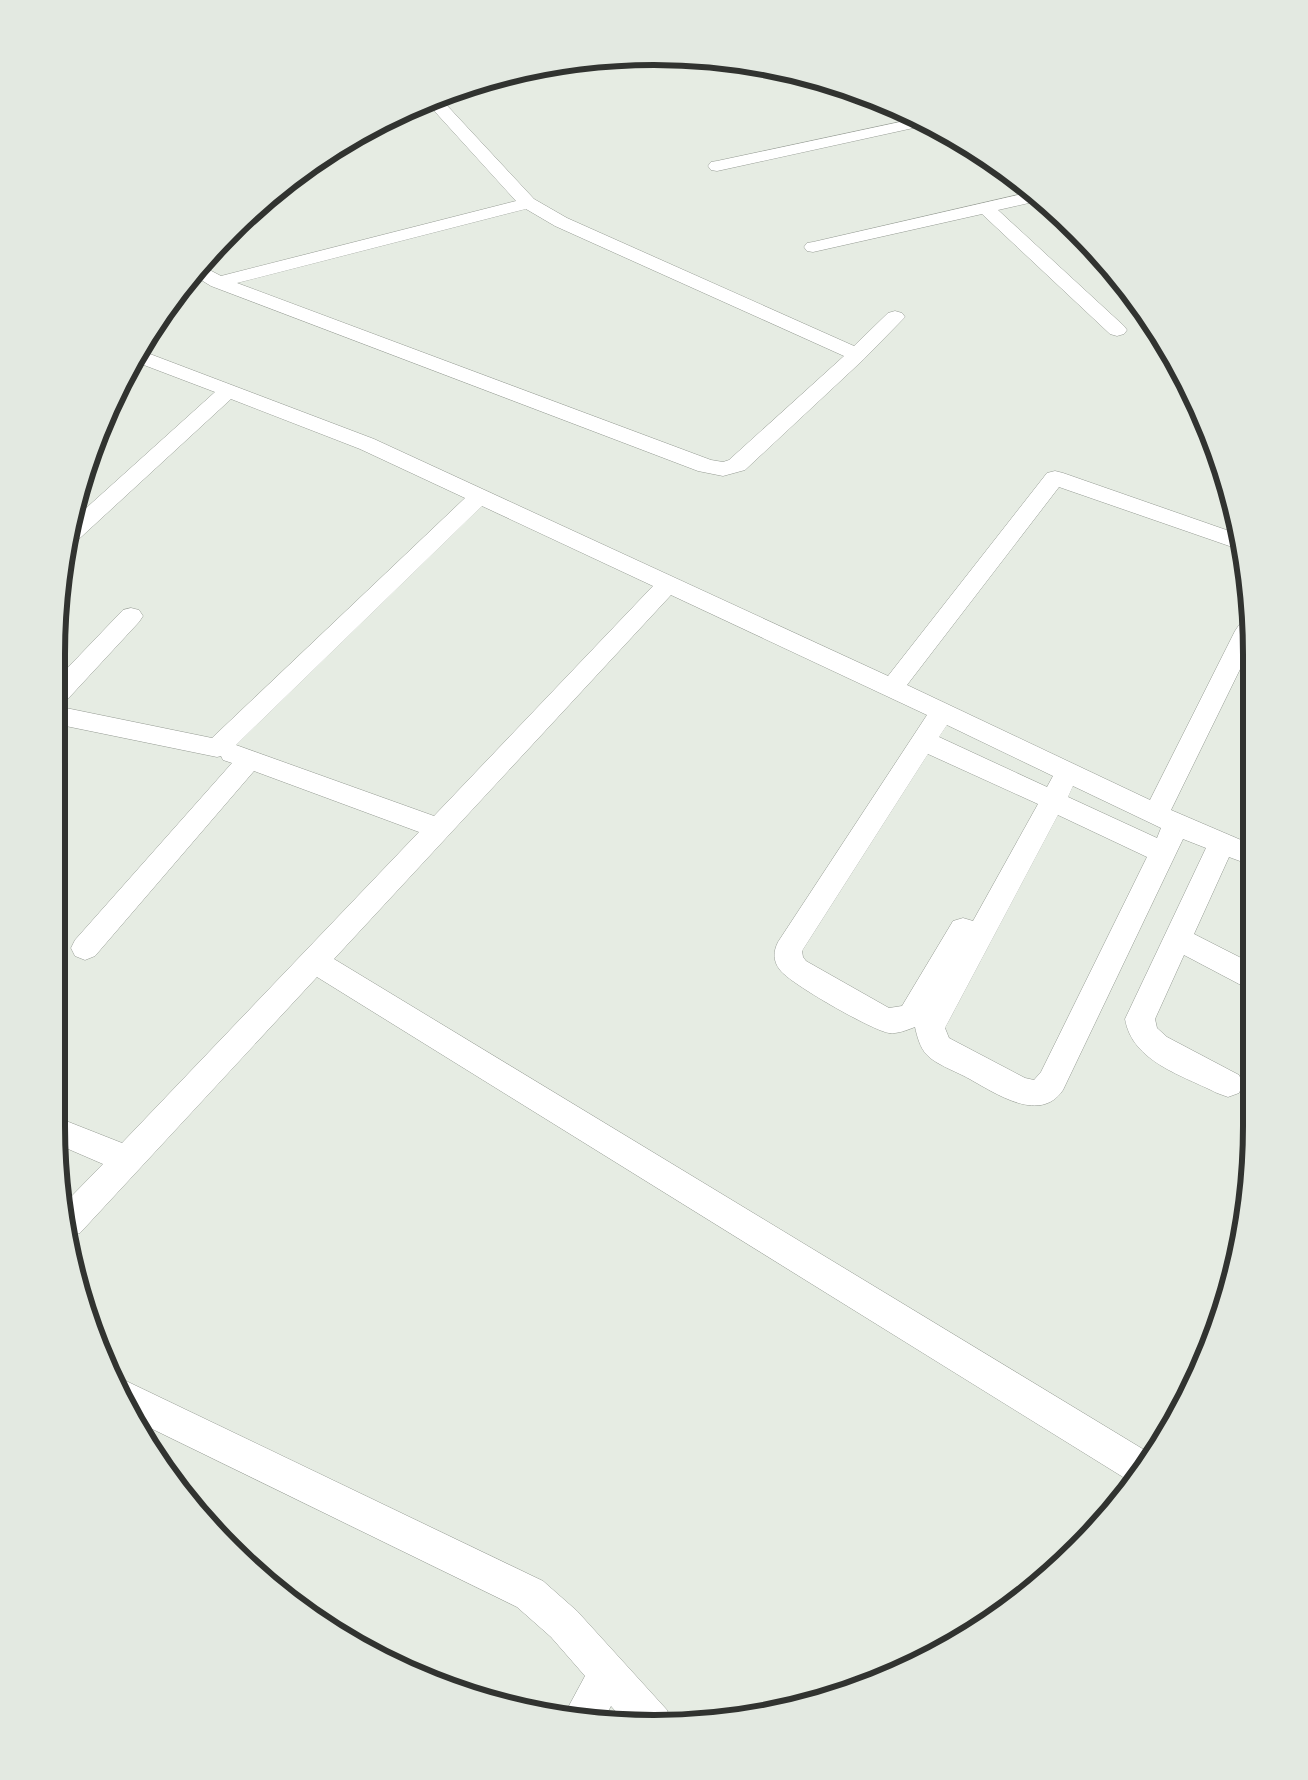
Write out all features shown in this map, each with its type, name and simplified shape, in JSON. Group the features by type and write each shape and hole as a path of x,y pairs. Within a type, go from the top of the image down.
{"street":[{"path":"439,106 528,203 561,222 857,355"},
{"path":"716,166 911,124"},
{"path":"814,247 1026,198"},
{"path":"218,282 528,203"},
{"path":"985,207 1117,330"},
{"path":"204,274 218,282 706,466 724,469 737,465 857,355 895,317"},
{"path":"145,358 366,444 892,688 1166,818 1243,852"},
{"path":"82,515 228,390"},
{"path":"892,688 1055,478 1232,540"},
{"path":"217,748 479,497"},
{"path":"72,1218 668,584"},
{"path":"65,686 131,616"},
{"path":"1047,798 930,1026 932,1037 938,1047 1020,1091 1034,1093 1046,1090 1052,1081 1162,852 1166,818 1243,641"},
{"path":"942,712 788,950 789,961 796,970 880,1018 889,1022 900,1021 912,1014 1063,770"},
{"path":"65,717 217,748 438,828"},
{"path":"924,741 1162,852"},
{"path":"85,948 249,760"},
{"path":"1222,843 1140,1020 1142,1029 1149,1040 1162,1049 1228,1084"},
{"path":"1178,938 1243,973"},
{"path":"314,961 1136,1465"},
{"path":"65,1134 127,1160"},
{"path":"134,1402 530,1594 564,1624 645,1715"},
{"path":"586,1711 608,1673"}]}
